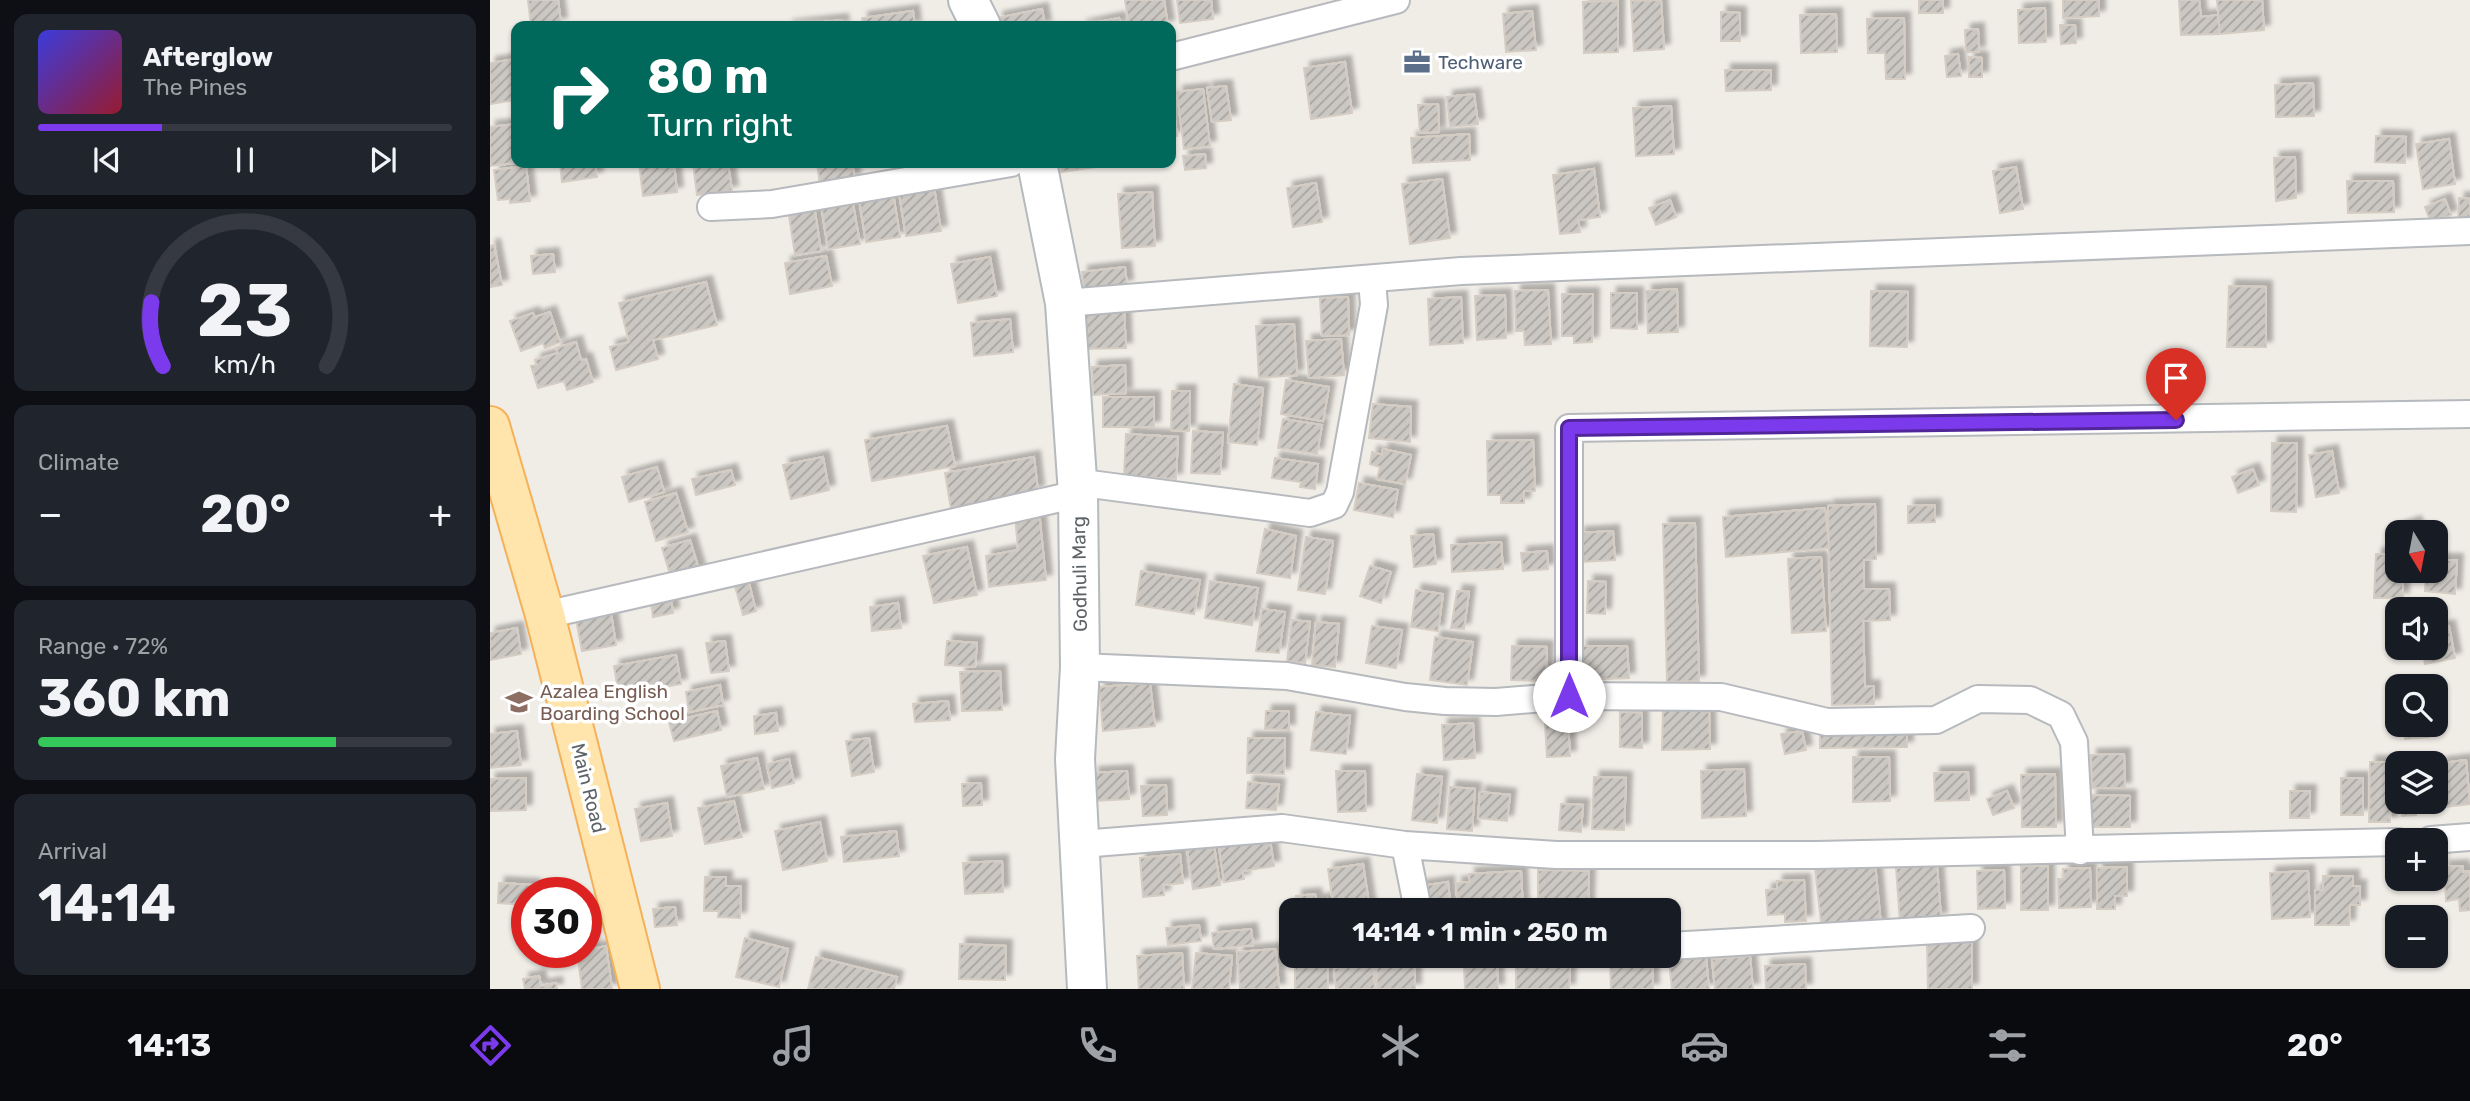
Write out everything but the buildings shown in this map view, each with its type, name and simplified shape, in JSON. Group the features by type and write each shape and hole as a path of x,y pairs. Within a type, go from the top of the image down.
{"main road":[{"path":"968,0 978,21"},
{"name":"Godhuli Marg","path":"1038,168 1065,303 1077,488 1080,667 1075,759 1082,844 1087,989"},
{"name":"Main Road","path":"490,426 495,488 540,643 629,989"},
{"name":"Main Road","path":"495,488 544,615 640,989"}],"street":[{"path":"1176,56 1396,0"},
{"path":"711,207 772,204 982,168"},
{"path":"1065,303 1488,270 2470,231"},
{"path":"544,615 1077,488 1310,513 1334,505 1340,492 1374,305 1373,280"},
{"path":"1569,696 1569,428 2470,414"},
{"path":"1080,667 1287,676 1405,697 1445,701 1496,702 1569,696 1721,697 1827,722 1936,720 1978,699 2030,700 2062,715 2074,742 2080,851"},
{"path":"1082,844 1282,828 1405,845 1556,855 2080,851 2385,842"},
{"path":"2448,839 2470,837"},
{"path":"1405,845 1416,898"},
{"path":"1681,945 1971,928"}],"place":[{"name":"Techware","path":"1417,62"},
{"name":"Azalea English Boarding School","path":"519,702"}],"route":[{"path":"1569,696 1569,428 2176,420"}]}
